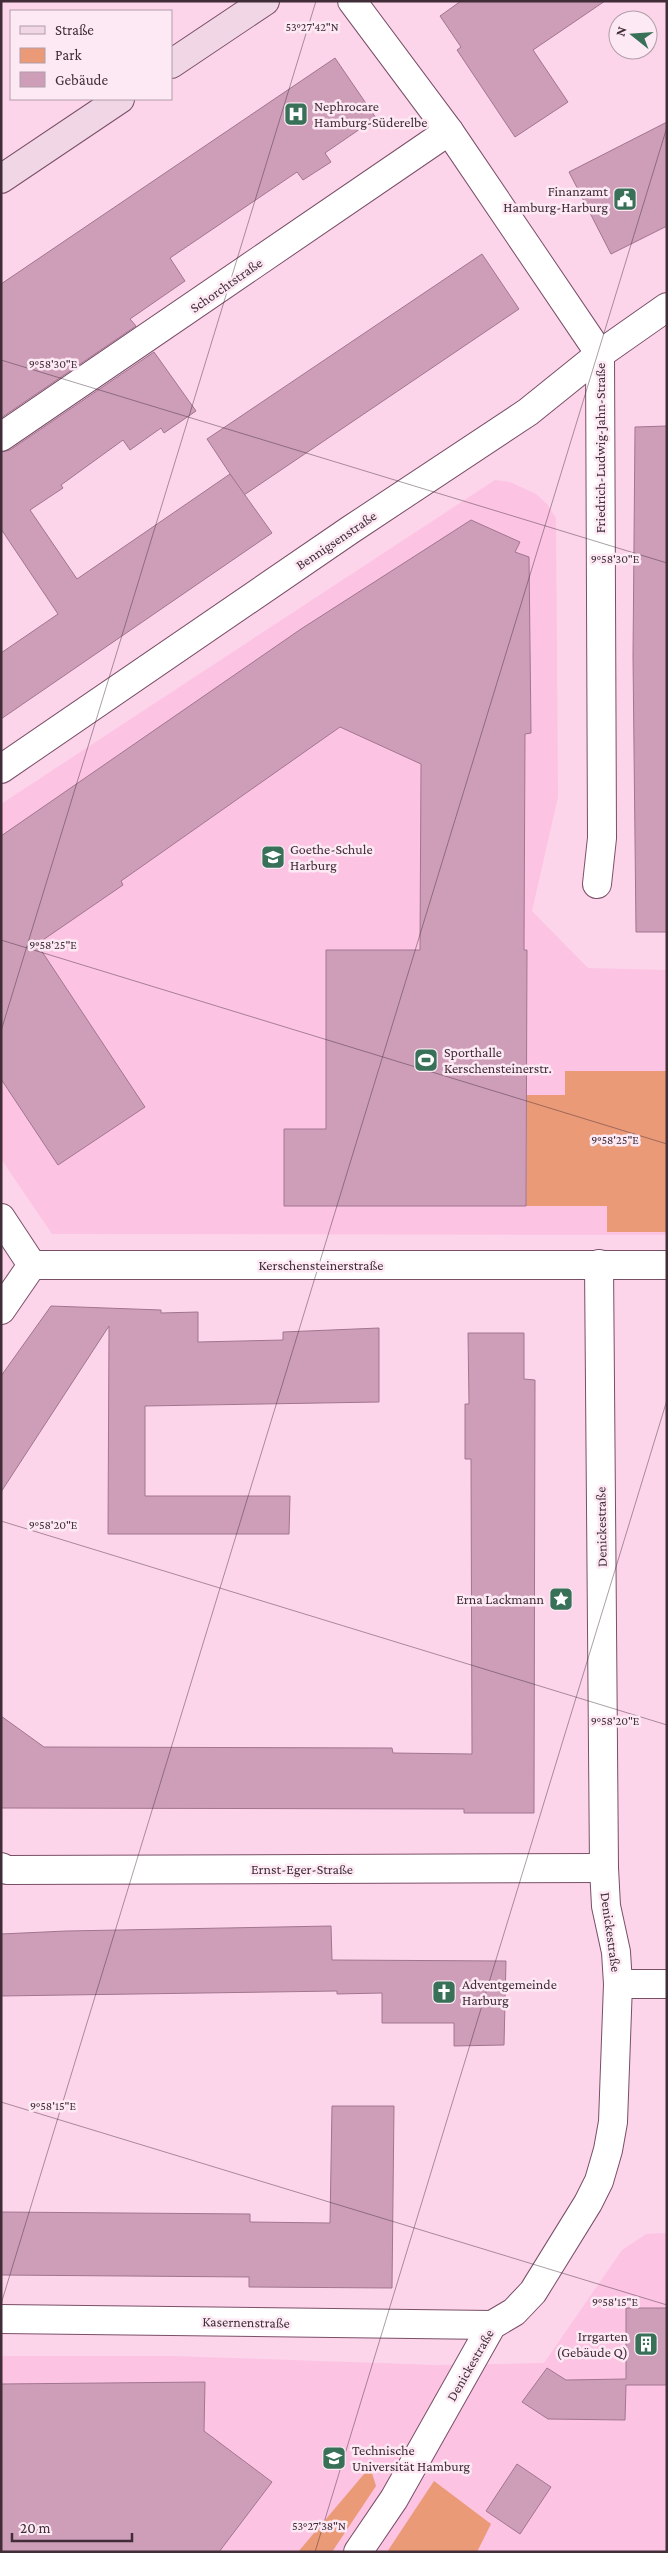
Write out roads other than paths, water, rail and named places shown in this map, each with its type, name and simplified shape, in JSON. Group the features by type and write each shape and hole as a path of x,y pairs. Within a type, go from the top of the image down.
{"street":[{"path":"172,63 265,1"},
{"name":"Friedrich-Ludwig-Jahn-Straße","path":"352,1 449,131 600,354 602,838 597,884"},
{"path":"1,179 119,100"},
{"name":"Schorchtstraße","path":"1,437 449,131"},
{"name":"Bennigsenstraße","path":"1,769 350,530 528,412 600,354 667,307"},
{"path":"1,1218 32,1265 1,1310"},
{"name":"Denickestraße","path":"358,2552 394,2499 492,2325 514,2312 533,2292 575,2227 599,2180 608,2150 613,2122 618,1984 616,1952 606,1906 604,1868 599,1264"},
{"name":"Kerschensteinerstraße","path":"32,1265 667,1264"},
{"name":"Ernst-Eger-Straße","path":"1,1867 6,1870 604,1868"},
{"path":"618,1984 667,1984"},
{"name":"Kasernenstraße","path":"1,2319 492,2325"}],"place":[{"name":"Nephrocare Hamburg-Süderelbe","path":"296,114"},
{"name":"Finanzamt Hamburg-Harburg","path":"625,199"},
{"name":"Goethe-Schule Harburg","path":"273,857"},
{"name":"Sporthalle Kerschensteinerstr.","path":"426,1060"},
{"name":"Erna Lackmann","path":"561,1599"},
{"name":"Adventgemeinde Harburg","path":"444,1992"},
{"name":"Irrgarten (Gebäude Q)","path":"646,2344"},
{"name":"Technische Universität Hamburg","path":"334,2458"}]}
